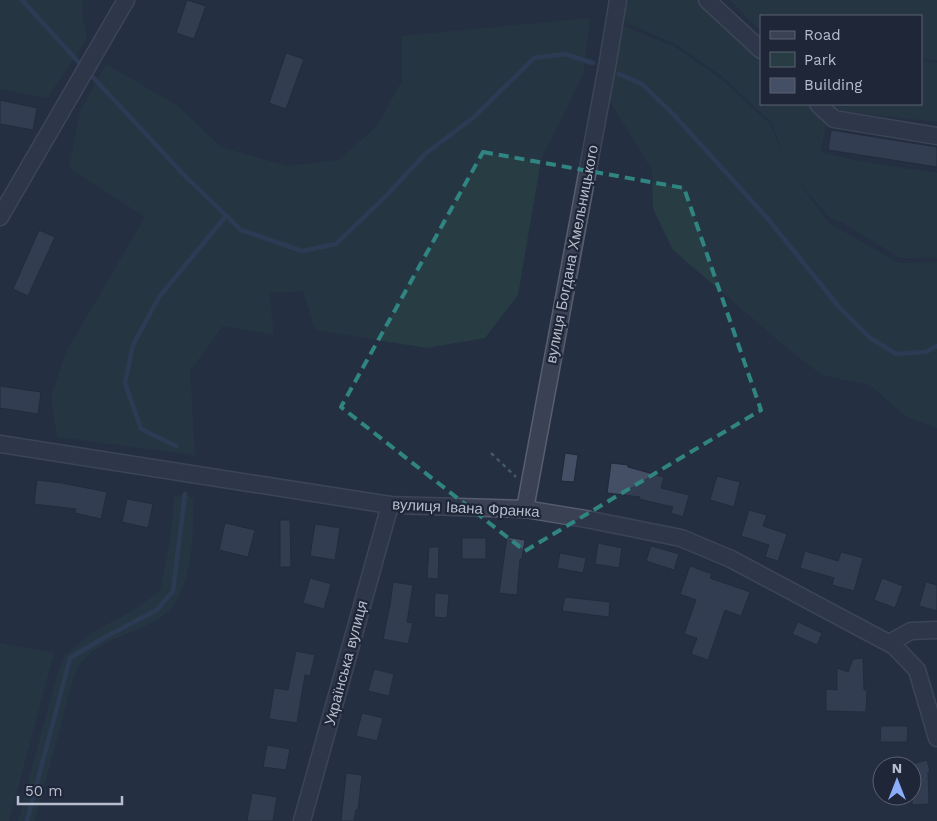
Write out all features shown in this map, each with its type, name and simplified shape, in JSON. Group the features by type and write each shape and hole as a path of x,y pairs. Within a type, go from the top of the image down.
{"street":[{"path":"0,217 126,0"},
{"name":"вулиця Богдана Хмельницького","path":"524,509 618,0"},
{"path":"707,0 760,49"},
{"path":"819,105 834,119 937,136"},
{"name":"вулиця Івана Франка","path":"0,444 390,505 524,509 681,538 731,558 894,646 917,670 937,738"},
{"name":"Українська вулиця","path":"302,821 390,505"},
{"path":"889,643 911,631 937,630"}],"path":[{"path":"491,453 519,481 528,487"}],"highlighted area":[{"path":"483,152 684,188 761,410 525,551 341,407"}],"green space":[{"path":"0,0 83,0 82,12 87,39 47,98 0,89"},
{"path":"626,0 701,0 760,57 760,105 811,105 821,116 824,121 825,130 820,152 854,160 937,173 937,258 900,258 843,223 831,219 799,183 829,223 899,263 937,262 937,428 905,416 870,385 822,375 788,349 673,250 653,209 652,170 609,100 621,25 675,47 721,79 769,123 785,158 771,122 723,77 676,44 622,21"},
{"path":"730,0 937,0 937,60 922,59 922,15 760,15 760,30"},
{"path":"590,18 583,75 541,160 518,295 485,338 427,348 315,330 303,291 269,293 274,335 223,326 190,371 195,455 57,437 51,397 65,354 145,217 69,168 80,112 106,64 178,106 221,147 287,166 339,160 377,126 402,81 402,36"},
{"path":"922,61 937,63 937,122 838,111 831,105 922,105"},
{"path":"185,494 193,499 193,528 190,561 181,592 174,605 164,615 97,648 79,665 73,679 35,821 18,821 57,675 64,656 92,633 132,611 160,591 171,536 174,497"},
{"path":"0,643 54,653 9,821 0,821"}],"building":[{"path":"187,0 206,6 194,39 176,33"},
{"path":"286,53 304,59 286,109 269,103"},
{"path":"0,100 37,108 33,130 0,124"},
{"path":"831,130 937,147 937,167 828,150"},
{"path":"39,230 55,237 28,296 13,289"},
{"path":"0,386 41,392 38,414 0,408"},
{"path":"565,453 578,455 574,482 561,481"},
{"path":"611,463 628,465 628,467 664,477 661,488 689,495 683,517 671,513 673,507 639,499 640,497 607,493"},
{"path":"717,476 740,482 734,507 710,500"},
{"path":"37,480 107,492 101,519 75,513 76,509 34,504"},
{"path":"127,499 153,504 148,528 122,522"},
{"path":"749,510 767,515 763,526 787,534 778,561 765,557 769,545 741,536"},
{"path":"280,520 290,520 291,567 280,567"},
{"path":"225,523 255,530 248,557 219,550"},
{"path":"315,524 340,528 335,560 310,556"},
{"path":"507,537 525,540 522,559 520,559 517,595 499,593"},
{"path":"462,538 486,538 486,559 462,559"},
{"path":"598,543 622,548 619,568 595,564"},
{"path":"651,546 679,554 674,570 646,561"},
{"path":"429,547 439,547 438,579 427,578"},
{"path":"805,551 838,561 841,552 863,558 854,591 832,585 834,578 800,568"},
{"path":"560,553 586,558 583,573 557,568"},
{"path":"690,566 712,574 710,578 750,592 741,616 725,610 708,660 691,654 697,638 684,634 696,600 680,594"},
{"path":"310,578 331,584 324,609 303,603"},
{"path":"882,578 903,586 895,608 874,600"},
{"path":"393,582 413,585 407,622 413,623 408,644 383,639"},
{"path":"926,582 937,585 937,611 919,606"},
{"path":"435,593 449,594 447,618 434,617"},
{"path":"565,597 610,602 609,617 562,611"},
{"path":"798,622 822,633 817,645 792,634"},
{"path":"296,651 315,655 310,676 305,675 297,723 269,719 274,688 288,690"},
{"path":"863,658 864,690 867,690 866,712 826,711 826,689 837,690 837,668 848,672 853,659"},
{"path":"374,669 394,674 389,696 368,691"},
{"path":"362,713 383,718 377,741 356,736"},
{"path":"881,726 908,726 907,742 880,742"},
{"path":"267,745 290,749 286,770 263,767"},
{"path":"927,760 930,772 928,772 929,804 922,804 922,761"},
{"path":"346,773 362,775 358,810 356,810 354,821 341,821"},
{"path":"252,793 277,797 273,821 247,821"}],"waterway":[{"path":"22,0 83,67"},
{"path":"89,73 184,175 241,230 302,251 336,244 386,196 425,154 474,117 534,58 565,54 593,63"},
{"path":"619,74 642,84 674,115 768,219 839,307 869,337 896,354 926,352 937,346"},
{"path":"176,446 141,429 125,383 133,345 159,297 226,216"},
{"path":"27,821 70,658 157,610 173,591 185,494"}]}
